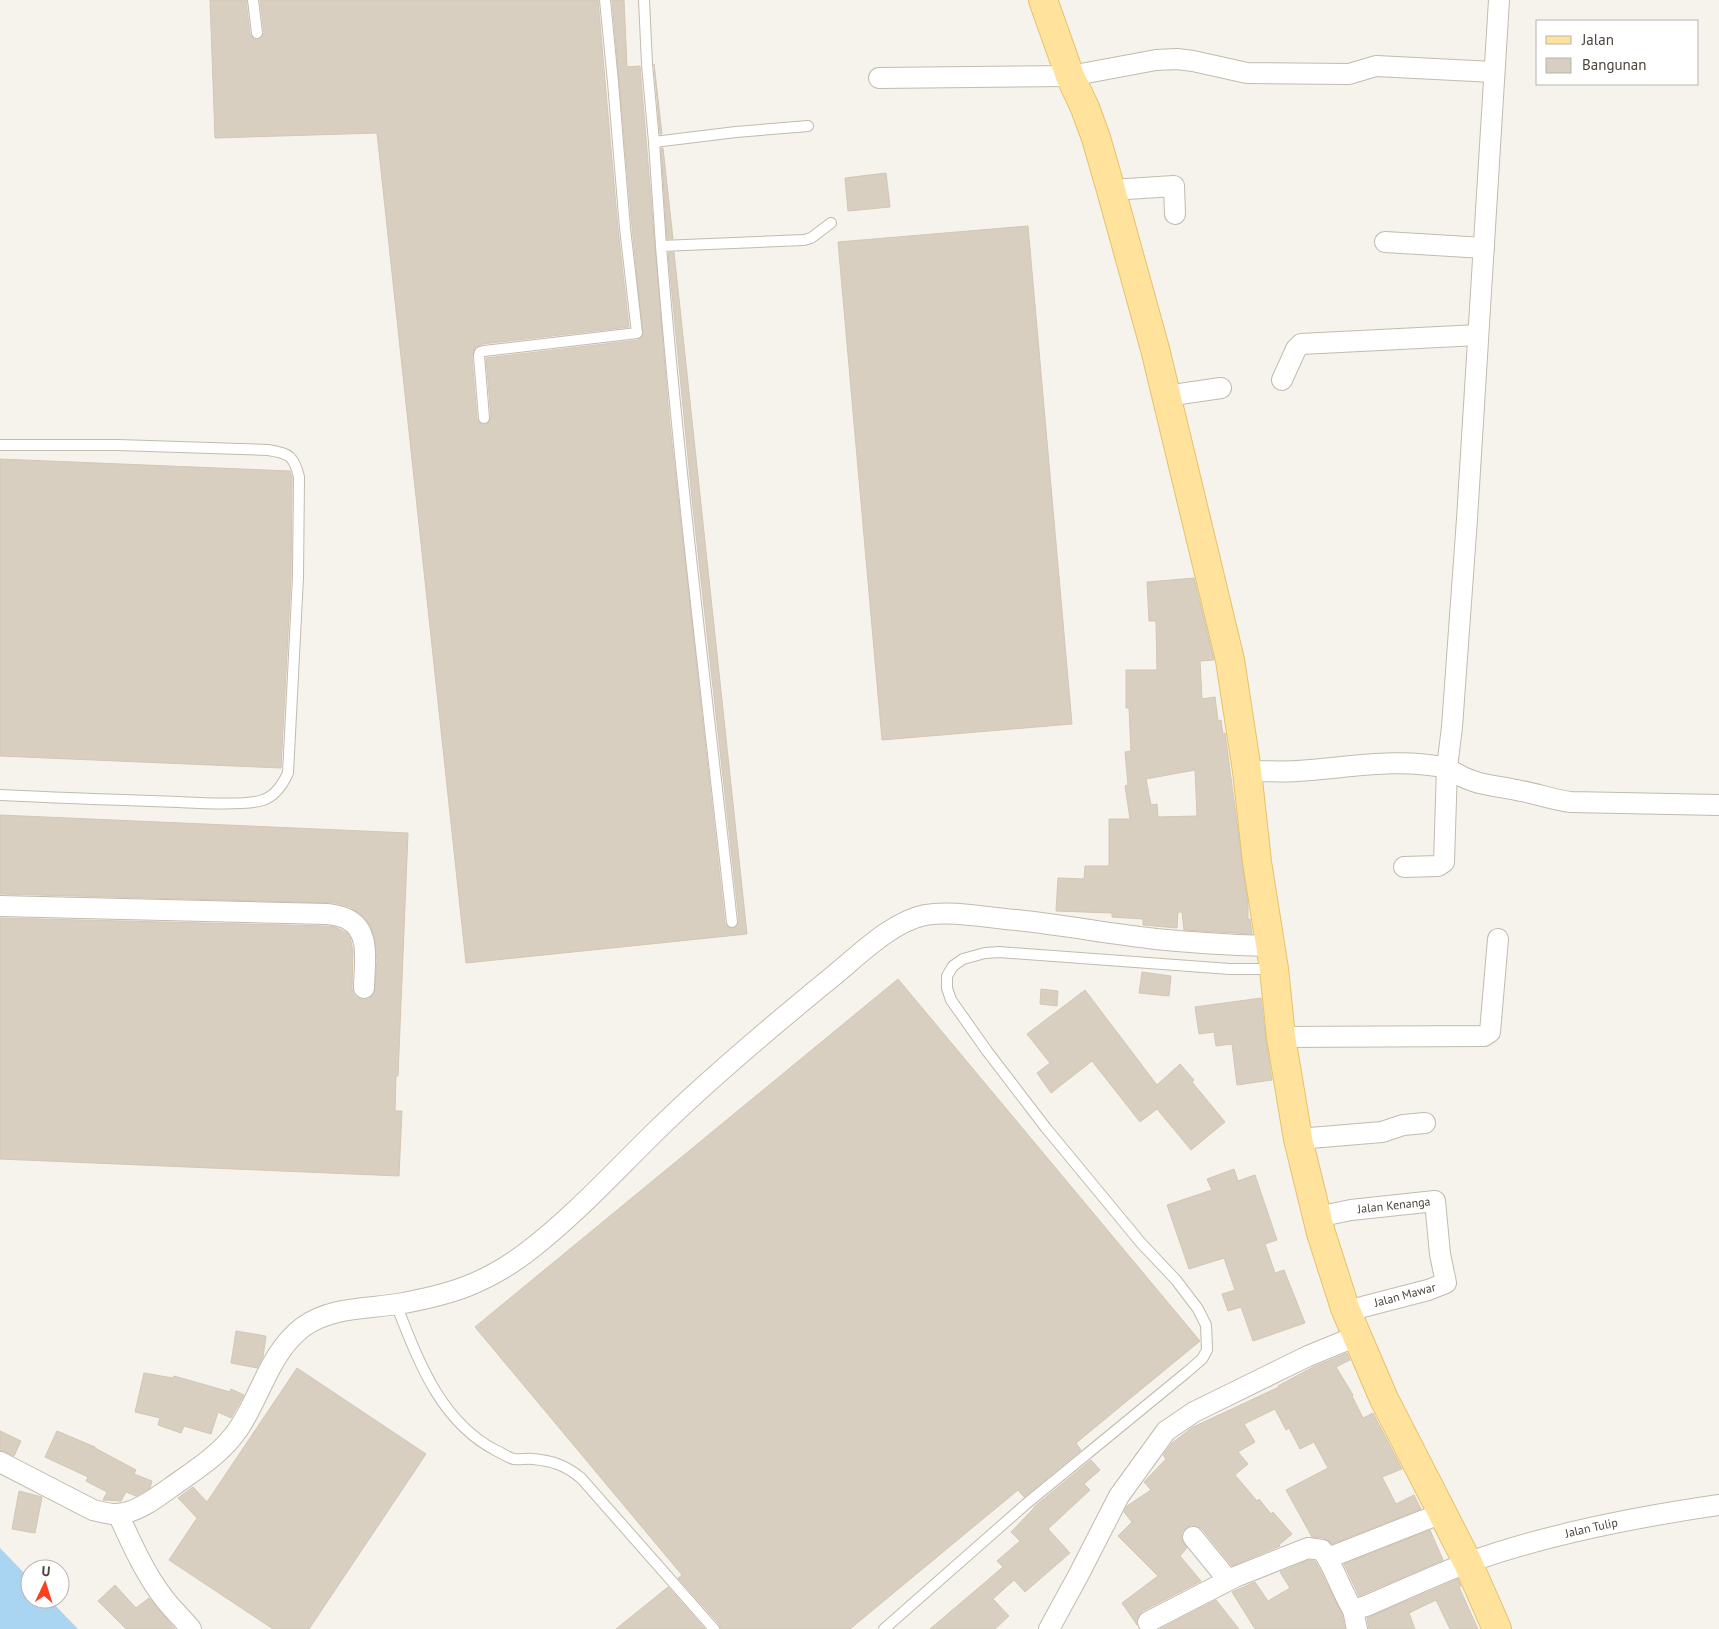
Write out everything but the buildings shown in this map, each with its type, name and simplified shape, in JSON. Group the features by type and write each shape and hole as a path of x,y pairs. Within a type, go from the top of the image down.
{"main road":[{"path":"1043,0 1070,76 1086,108 1111,190 1166,396 1230,660 1247,772 1257,862 1281,1037 1298,1139 1317,1217 1347,1311 1384,1399 1468,1563 1496,1629"}],"street":[{"path":"1404,867 1438,866 1444,862 1447,768 1453,707 1499,0"},
{"path":"879,78 1070,76 1156,60 1177,59 1247,73 1350,74 1376,66 1494,72"},
{"path":"1111,190 1174,186 1175,214"},
{"path":"1385,242 1484,248"},
{"path":"1282,380 1296,349 1301,344 1478,335"},
{"path":"1166,396 1221,388"},
{"path":"1247,772 1297,771 1372,763 1428,764 1447,768 1461,777 1478,784 1521,791 1555,800 1571,802 1719,805"},
{"path":"0,906 328,914 346,918 354,923 361,932 365,948 364,988"},
{"path":"0,1462 93,1510 118,1514 131,1512 144,1506 224,1447 240,1427 282,1348 298,1331 310,1322 325,1316 455,1292 475,1284 500,1270 528,1251 590,1198 658,1129 730,1064 875,942 907,921 921,916 952,914 1037,922 1154,939 1212,944 1271,958"},
{"path":"1281,1037 1488,1035 1490,1032 1498,940"},
{"path":"1298,1139 1382,1132 1403,1125 1426,1123"},
{"name":"Jalan Kenanga","path":"1317,1217 1351,1210 1435,1201 1442,1265"},
{"name":"Jalan Mawar","path":"1347,1311 1446,1284 1442,1265"},
{"path":"1049,1629 1119,1496 1166,1431 1194,1412 1308,1356 1357,1336"},
{"name":"Jalan Tulip","path":"1355,1620 1366,1606 1468,1563 1541,1541 1593,1528 1719,1505"},
{"path":"1328,1558 1442,1513"},
{"path":"118,1514 151,1579 163,1597 191,1629"},
{"path":"1193,1537 1228,1580"},
{"path":"1148,1622 1228,1580 1308,1548 1322,1550 1328,1558 1355,1620"}],"lane":[{"path":"253,0 257,33"},
{"path":"484,418 480,352 637,333 624,228 613,82 604,0"},
{"path":"644,0 661,246 688,537 732,922"},
{"path":"654,142 808,126"},
{"path":"661,246 804,240 811,238 831,223"},
{"path":"0,445 118,445 268,450 284,452 296,465 299,477 298,577 289,763 288,773 284,782 263,800 242,803 0,795"},
{"path":"884,1629 1026,1504 1187,1372 1202,1359 1207,1350 1206,1325 1198,1309 1176,1280 1141,1243 1046,1128 987,1051 952,1000 947,988 947,976 953,966 963,959 985,953 999,952 1230,969 1271,958"},
{"path":"396,1304 428,1380 448,1410 466,1431 489,1447 513,1459 531,1458 568,1467 581,1478 714,1629"}],"water":[{"path":"0,1548 20,1569 20,1609 59,1609 78,1629 0,1629"}]}
